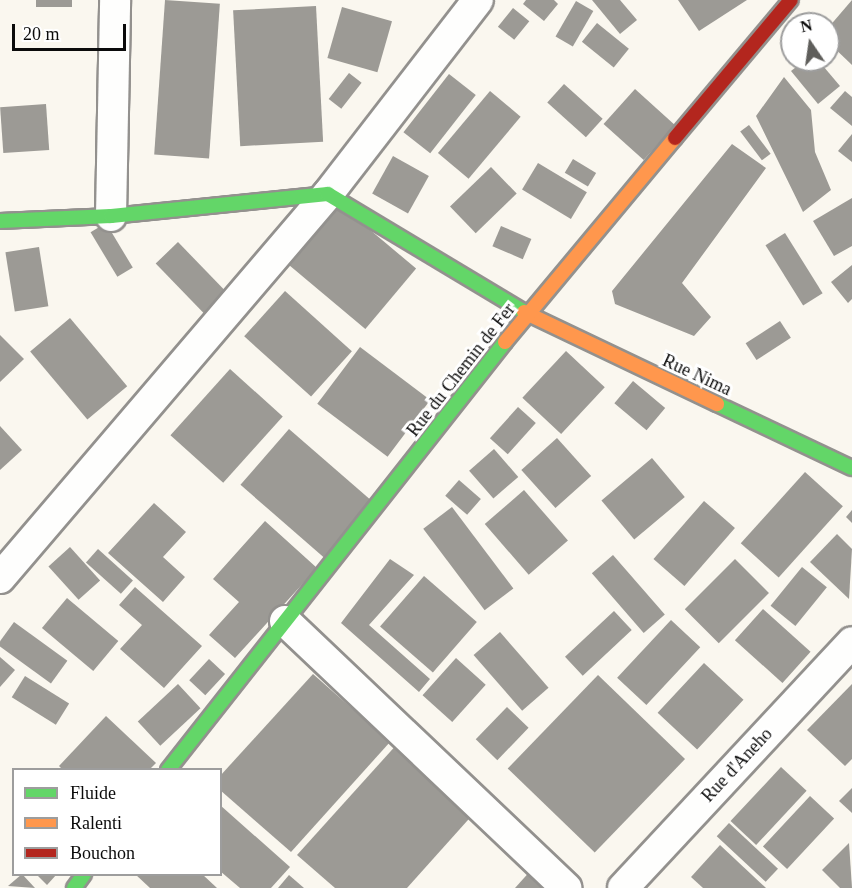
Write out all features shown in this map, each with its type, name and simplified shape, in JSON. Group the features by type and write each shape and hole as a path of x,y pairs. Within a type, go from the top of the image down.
{"street":[{"path":"111,216 115,0"},
{"path":"0,578 328,194 478,0"},
{"name":"Rue du Chemin de Fer","path":"170,768 527,314 791,0"},
{"path":"0,221 111,216 328,194"},
{"name":"Rue Nima","path":"328,194 527,314 852,468"},
{"path":"285,621 566,888"},
{"name":"Rue d'Aneho","path":"623,888 852,642"}],"building":[{"path":"36,0 72,0 72,7 36,7"},
{"path":"165,0 220,4 209,158 154,155"},
{"path":"526,0 554,0 558,4 544,21 523,4"},
{"path":"592,0 620,0 637,20 620,34"},
{"path":"678,0 747,0 699,31"},
{"path":"852,0 852,65 840,54 840,14"},
{"path":"576,1 593,11 573,47 556,37"},
{"path":"316,6 323,142 240,146 233,10"},
{"path":"342,7 392,21 377,72 327,58"},
{"path":"513,8 529,21 514,40 498,27"},
{"path":"597,23 629,49 614,67 582,42"},
{"path":"792,72 828,72 840,86 818,104"},
{"path":"349,73 362,83 341,109 329,99"},
{"path":"449,74 476,95 430,153 403,132"},
{"path":"784,77 811,110 815,152 831,190 803,212 756,116"},
{"path":"564,84 603,119 586,137 547,103"},
{"path":"635,89 675,125 644,160 604,124"},
{"path":"490,91 521,117 469,179 438,153"},
{"path":"845,91 852,97 852,126 830,108"},
{"path":"46,104 49,150 3,153 0,107"},
{"path":"749,125 771,154 762,160 740,132"},
{"path":"852,134 852,162 838,151"},
{"path":"732,144 766,168 682,283 711,317 694,336 615,304 612,291"},
{"path":"393,156 429,176 408,213 372,194"},
{"path":"573,159 596,173 588,187 565,173"},
{"path":"538,163 587,192 571,219 522,190"},
{"path":"491,167 517,194 476,233 450,207"},
{"path":"852,198 852,246 834,256 813,221"},
{"path":"338,203 416,269 365,329 287,264"},
{"path":"106,223 133,268 117,277 91,232"},
{"path":"501,226 531,239 523,259 492,246"},
{"path":"785,233 823,293 803,305 765,245"},
{"path":"178,242 227,293 205,315 156,264"},
{"path":"39,247 48,306 15,312 5,252"},
{"path":"852,265 852,299 848,303 831,282"},
{"path":"285,291 352,351 311,397 244,336"},
{"path":"70,318 127,386 87,420 30,351"},
{"path":"780,321 791,338 757,360 746,343"},
{"path":"0,335 24,359 0,382"},
{"path":"360,347 430,400 388,457 317,404"},
{"path":"566,351 605,387 561,434 522,398"},
{"path":"230,369 283,417 223,483 170,435"},
{"path":"633,381 665,408 647,430 614,403"},
{"path":"518,407 536,423 508,454 490,438"},
{"path":"0,426 22,450 0,470"},
{"path":"289,429 373,502 324,558 240,485"},
{"path":"557,438 591,476 555,508 521,470"},
{"path":"494,449 518,477 493,499 469,471"},
{"path":"652,458 685,497 634,539 601,500"},
{"path":"805,472 843,506 779,577 741,543"},
{"path":"459,480 481,499 467,515 445,496"},
{"path":"524,490 568,541 529,575 485,524"},
{"path":"704,501 735,528 684,586 653,559"},
{"path":"154,503 186,532 163,557 185,577 163,602 108,553"},
{"path":"452,507 513,588 485,610 423,529"},
{"path":"852,510 852,523 846,517"},
{"path":"265,521 317,568 235,658 209,635 239,602 213,579"},
{"path":"837,534 852,549 849,599 810,562"},
{"path":"70,547 100,580 79,600 48,566"},
{"path":"98,549 133,580 121,594 86,562"},
{"path":"613,555 665,615 644,633 592,573"},
{"path":"390,559 414,575 369,625 430,679 419,692 341,623"},
{"path":"735,559 769,593 719,643 685,609"},
{"path":"802,567 827,587 795,626 771,606"},
{"path":"424,576 477,622 433,672 380,627"},
{"path":"135,587 202,646 164,688 120,649 142,625 119,605"},
{"path":"67,598 118,641 93,671 42,628"},
{"path":"763,609 811,652 782,683 735,640"},
{"path":"614,611 632,630 583,676 565,657"},
{"path":"671,620 700,647 646,705 617,678"},
{"path":"14,622 67,661 51,683 0,646 0,641"},
{"path":"500,632 549,688 522,711 474,655"},
{"path":"0,657 15,670 0,687"},
{"path":"456,658 486,685 452,722 423,695"},
{"path":"209,659 225,674 205,695 189,680"},
{"path":"704,663 743,700 697,750 658,713"},
{"path":"313,674 390,742 291,852 222,792 222,774"},
{"path":"598,675 685,759 595,853 508,769"},
{"path":"25,676 69,704 56,725 12,697"},
{"path":"178,684 201,708 160,746 138,722"},
{"path":"852,684 852,759 845,766 807,730"},
{"path":"507,707 529,728 497,760 476,739"},
{"path":"106,716 156,763 151,768 61,768 59,766"},
{"path":"399,742 476,811 407,888 335,888 297,855"},
{"path":"781,767 807,791 756,845 731,821"},
{"path":"852,788 852,813 839,801"},
{"path":"810,796 834,819 787,869 763,846"},
{"path":"222,807 290,867 271,888 240,888 222,873"},
{"path":"729,823 778,869 766,882 717,836"},
{"path":"849,843 852,888 840,888 822,870"},
{"path":"720,845 766,888 703,888 691,877"},
{"path":"533,868 556,888 515,888"},
{"path":"289,875 304,888 278,888"},
{"path":"20,876 24,876 35,888 8,886"},
{"path":"38,876 55,876 47,885"},
{"path":"137,876 204,876 217,888 150,888"}],"traffic: fast":[{"path":"0,221 111,216 328,194 524,312"},
{"path":"170,768 505,342"},
{"path":"717,404 852,468"},
{"path":"74,888 83,876"}],"traffic: slow":[{"path":"505,342 675,138"},
{"path":"524,312 717,404"}],"traffic: jam":[{"path":"675,138 791,0"}]}
